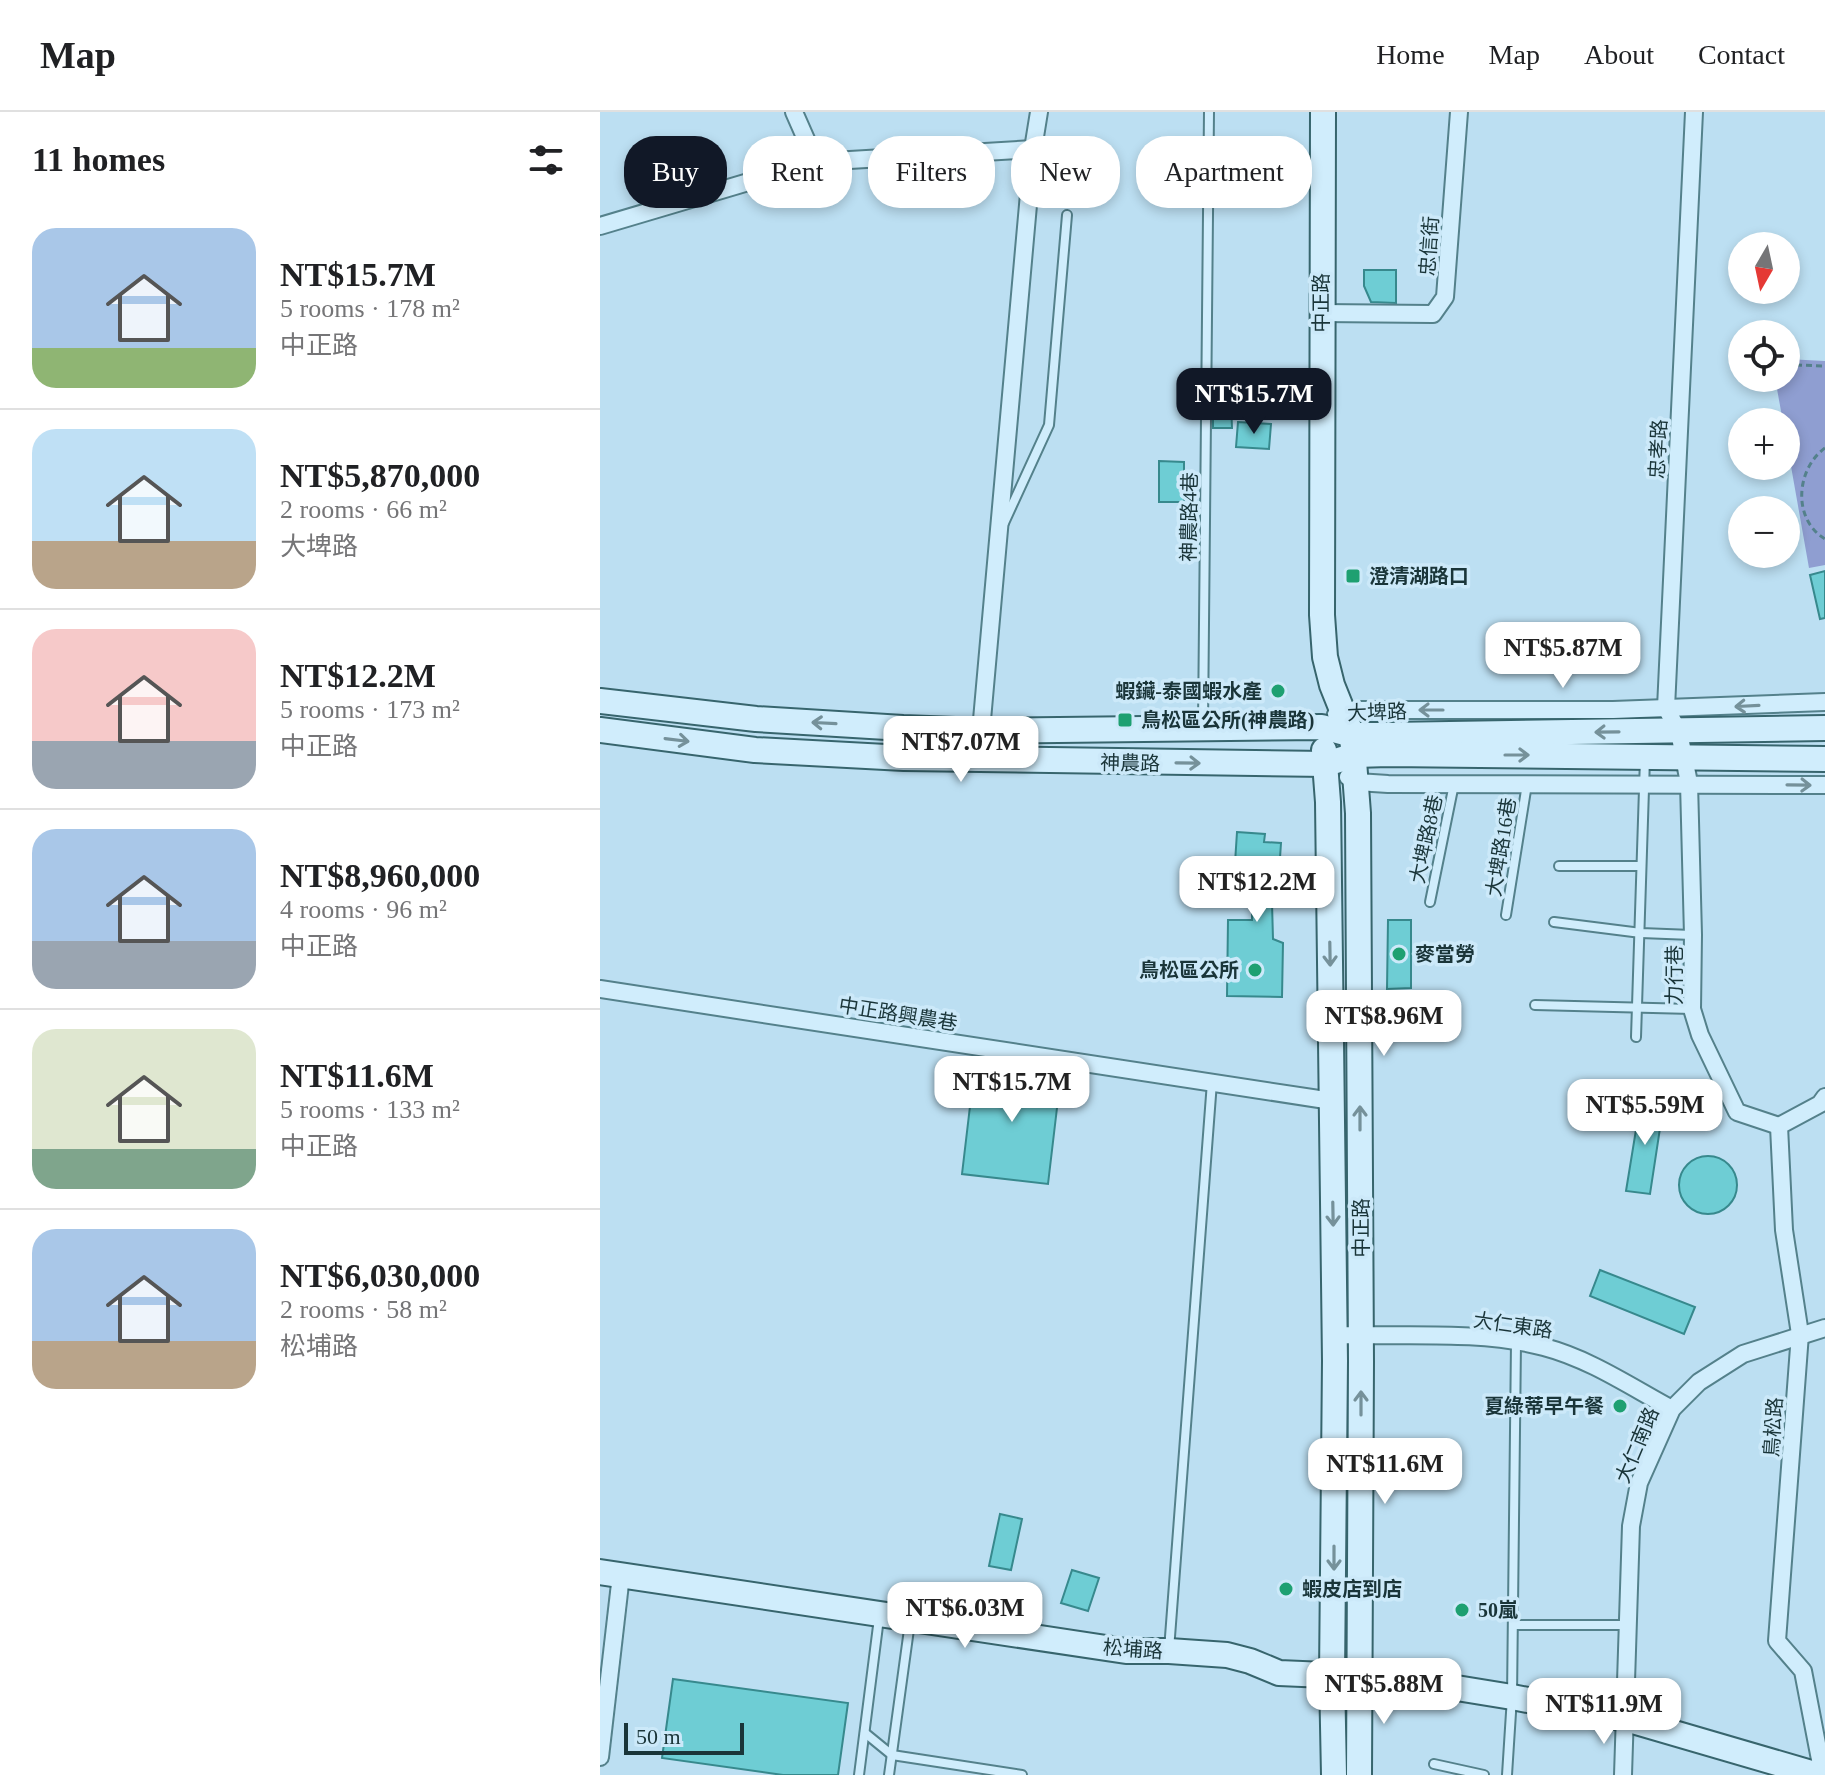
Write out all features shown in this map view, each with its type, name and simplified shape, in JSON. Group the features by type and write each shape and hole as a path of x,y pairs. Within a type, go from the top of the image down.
{"main road":[{"name":"中正路","path":"1323,112 1322,615 1325,657 1354,745 1357,782 1361,1336 1359,1775"},
{"name":"中正路","path":"1332,685 1322,727 1326,764 1332,1101 1334,1775"},
{"name":"神農路","path":"600,701 756,719 981,731 1322,727"},
{"name":"大埤路","path":"1322,727 1354,745 1646,744 1686,757 1825,759"},
{"name":"大埤路","path":"1646,744 1679,732 1825,728"},
{"name":"神農路","path":"600,730 755,750 981,761 1326,764"},
{"name":"大埤路","path":"1326,764 1354,745"},
{"name":"松埔路","path":"610,1574 1126,1651 1227,1655 1279,1673 1395,1678 1512,1697 1626,1719 1821,1775"}],"street":[{"path":"794,112 805,136"},
{"path":"1035,136 1039,112"},
{"name":"忠信街","path":"1321,313 1433,314 1445,297 1459,112"},
{"name":"忠孝路","path":"1666,708 1694,112"},
{"path":"852,160 1011,150"},
{"path":"600,226 743,184"},
{"path":"981,761 981,731 1028,208"},
{"name":"大埤路","path":"1322,727 1342,710 1666,708 1825,702"},
{"path":"1666,708 1679,732 1689,783"},
{"path":"1326,764 1357,782 1825,785"},
{"name":"力行巷","path":"1689,783 1692,1009 1700,1035 1737,1112 1779,1126"},
{"name":"中正路興農巷","path":"600,989 1332,1101"},
{"path":"1779,1126 1820,1104 1825,1097"},
{"name":"鳥松路","path":"1779,1126 1784,1230 1800,1334 1777,1641 1803,1671 1821,1775"},
{"name":"大仁南路","path":"1623,1775 1631,1526 1639,1483 1672,1409 1699,1382 1743,1354 1825,1328"},
{"name":"大仁東路","path":"1334,1335 1496,1339 1544,1347 1590,1364 1672,1409"},
{"path":"600,1757 610,1574"}],"lane":[{"name":"神農路4巷","path":"1203,730 1209,112"},
{"path":"999,535 1049,425 1067,215"},
{"path":"1636,1037 1646,744 1666,708"},
{"name":"大埤路8巷","path":"1430,902 1454,783"},
{"name":"大埤路16巷","path":"1506,915 1527,783"},
{"path":"1559,866 1640,866"},
{"path":"1554,922 1641,933 1693,935"},
{"path":"1535,1005 1692,1009"},
{"path":"1169,1651 1212,1082"},
{"path":"1507,1775 1512,1697 1516,1342"},
{"path":"859,1775 880,1613"},
{"path":"889,1775 911,1617"},
{"path":"1513,1625 1628,1625"},
{"path":"865,1733 892,1755 1022,1775"},
{"path":"1434,1764 1484,1775"}],"path":[{"path":"1800,365 1825,366"},
{"path":"1825,448 1809,464 1802,483 1801,502 1808,521 1825,539"}],"shaded area":[{"path":"1800,360 1825,361 1825,565 1809,568 1800,517 1800,496 1796,496 1793,480 1800,480 1800,408 1780,408 1778,392 1800,392"}],"building":[{"path":"1364,270 1396,270 1396,303 1371,302 1364,286"},
{"path":"1213,375 1230,375 1232,428 1213,428"},
{"path":"1238,422 1271,424 1269,449 1236,447"},
{"path":"1159,461 1184,462 1184,502 1159,502"},
{"path":"1825,571 1825,618 1820,619 1810,575"},
{"path":"1237,832 1265,834 1264,842 1281,843 1279,873 1283,873 1283,903 1272,903 1273,939 1283,943 1282,997 1227,996 1228,920 1252,920 1252,864 1235,863"},
{"name":"麥當勞","path":"1388,920 1411,920 1411,988 1387,989"},
{"path":"975,1064 1061,1074 1048,1184 962,1174"},
{"path":"1641,1099 1664,1102 1650,1194 1626,1191"},
{"path":"1708,1156 1729,1164 1737,1185 1729,1206 1708,1214 1687,1206 1679,1185 1687,1164"},
{"path":"1600,1270 1695,1307 1684,1334 1590,1296"},
{"path":"1000,1514 1022,1519 1011,1570 989,1566"},
{"path":"1072,1570 1099,1578 1088,1611 1061,1603"},
{"path":"673,1679 848,1703 838,1775 783,1775 662,1758"}],"place":[{"name":"澄清湖路口","path":"1353,576"},
{"name":"蝦鑶-泰國蝦水產","path":"1278,691"},
{"name":"鳥松區公所(神農路)","path":"1125,720"},
{"name":"麥當勞","path":"1399,954"},
{"name":"鳥松區公所","path":"1255,970"},
{"name":"夏綠蒂早午餐","path":"1620,1406"},
{"name":"蝦皮店到店","path":"1286,1589"},
{"name":"50嵐","path":"1462,1610"}]}
